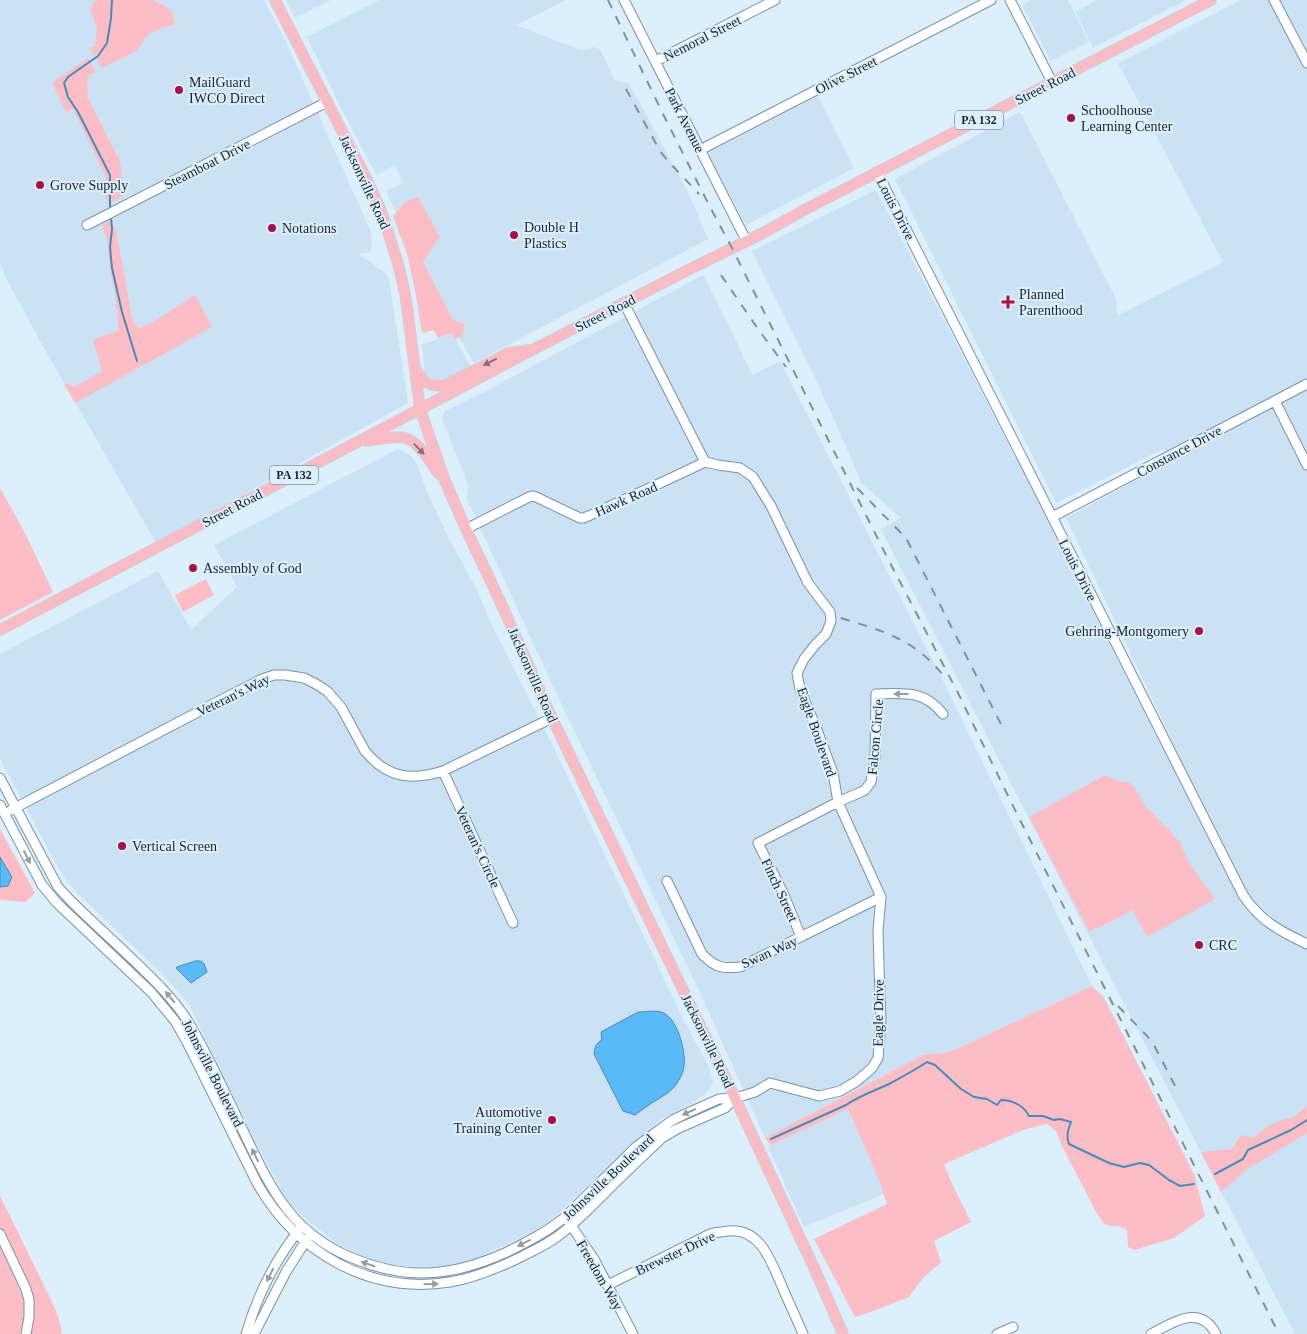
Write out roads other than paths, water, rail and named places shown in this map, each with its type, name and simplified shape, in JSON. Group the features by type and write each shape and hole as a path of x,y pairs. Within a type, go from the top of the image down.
{"main road":[{"name":"Jacksonville Road","path":"275,0 367,180 385,222 406,299 420,409 445,481 552,718 735,1098 843,1334"},
{"name":"Street Road","path":"0,630 536,348 763,233 877,172 1211,0"},
{"path":"414,367 425,382 431,385 444,386 508,353 536,348"},
{"path":"357,442 405,438 418,446 445,481"}],"street":[{"name":"Park Avenue","path":"624,0 746,240"},
{"name":"Nemoral Street","path":"656,61 775,0"},
{"name":"Olive Street","path":"700,150 991,0"},
{"path":"1010,0 1052,82"},
{"path":"1274,0 1307,63"},
{"name":"Steamboat Drive","path":"87,225 327,102"},
{"name":"Louis Drive","path":"877,172 1243,895 1268,923 1285,934 1307,944"},
{"path":"624,303 706,462"},
{"name":"Constance Drive","path":"1052,517 1307,384"},
{"path":"1275,401 1307,465"},
{"name":"Eagle Boulevard","path":"706,462 740,468 753,477 771,506 808,583 830,612 831,621 826,634 804,659 797,673 800,689 832,773 838,802 881,897"},
{"name":"Hawk Road","path":"466,529 534,496 580,518 584,518 706,462"},
{"name":"Veteran's Way","path":"2,815 262,679 274,675 304,678 327,691 341,707 365,751 387,770 403,776 430,776 443,772 552,718"},
{"name":"Falcon Circle","path":"758,843 865,790 871,782 875,758 876,694 916,694 930,701 943,714"},
{"name":"Veteran's Circle","path":"443,772 513,923"},
{"name":"Johnsville Boulevard","path":"0,778 58,887 157,983 189,1023 267,1179 281,1202 292,1216 312,1234 332,1248 366,1264 395,1272 430,1273 467,1268 494,1258 555,1226 636,1148 673,1120 719,1099 735,1098"},
{"name":"Johnsville Boulevard","path":"0,805 2,815 42,884 57,902 151,992 175,1021 263,1194 276,1213 305,1242 336,1263 368,1276 402,1283 438,1284 473,1277 495,1269 553,1240 571,1226 662,1138 676,1129 725,1108 735,1098"},
{"name":"Finch Street","path":"758,843 784,895 801,937"},
{"name":"Swan Way","path":"667,881 702,954 711,963 726,968 740,967 881,897"},
{"name":"Eagle Drive","path":"735,1098 754,1092 770,1083 819,1096 840,1091 857,1081 872,1068 878,1058 881,1020 878,930 881,897"},
{"name":"Freedom Way","path":"565,1217 594,1259 633,1334"},
{"path":"246,1334 269,1276 276,1263 303,1226"},
{"name":"Brewster Drive","path":"608,1285 710,1234 716,1232 743,1232 756,1239 767,1254 803,1334"},
{"path":"0,1234 26,1289 29,1300 26,1334"},
{"path":"254,1334 286,1272 312,1234"},
{"path":"1150,1334 1182,1318 1191,1316 1207,1322 1216,1334"},
{"path":"997,1334 1013,1326"}],"water":[{"path":"0,857 12,877 8,886 0,887"},
{"path":"195,961 202,962 207,972 191,983 176,968"},
{"path":"658,1011 667,1015 672,1020 684,1051 684,1068 680,1079 668,1093 635,1115 623,1111 594,1054 596,1046 602,1040 601,1032 638,1012"}],"waterway":[{"path":"110,210 110,175 78,112 68,97 64,83 68,77 98,56 107,43 112,0"},
{"path":"111,217 110,247 112,268 122,312 137,361"},
{"path":"771,1139 889,1084 927,1062 935,1065 961,1089 974,1097 987,1099 997,1105 1001,1100 1010,1101 1018,1104 1029,1116 1043,1116 1054,1120 1060,1119 1071,1122 1068,1133 1069,1144 1109,1163 1124,1167 1140,1163 1149,1165 1180,1186 1194,1184"},
{"path":"1215,1174 1243,1159 1248,1150 1291,1130 1307,1120"}],"railway":[{"path":"608,0 663,114 886,555 958,693 1279,1334"},
{"path":"626,89 660,151 699,194"},
{"path":"721,275 786,367"},
{"path":"857,488 906,538 1005,732"},
{"path":"841,618 871,627 897,638 921,653 943,675"},
{"path":"1118,1006 1154,1045 1175,1086"}],"place":[{"name":"MailGuard IWCO Direct","path":"179,90"},
{"name":"Schoolhouse Learning Center","path":"1071,118"},
{"name":"Grove Supply","path":"40,185"},
{"name":"Notations","path":"272,228"},
{"name":"Double H Plastics","path":"514,235"},
{"name":"Planned Parenthood","path":"1008,302"},
{"name":"Assembly of God","path":"193,568"},
{"name":"Gehring-Montgomery","path":"1199,631"},
{"name":"Vertical Screen","path":"122,846"},
{"name":"CRC","path":"1199,945"},
{"name":"Automotive Training Center","path":"552,1120"}]}
